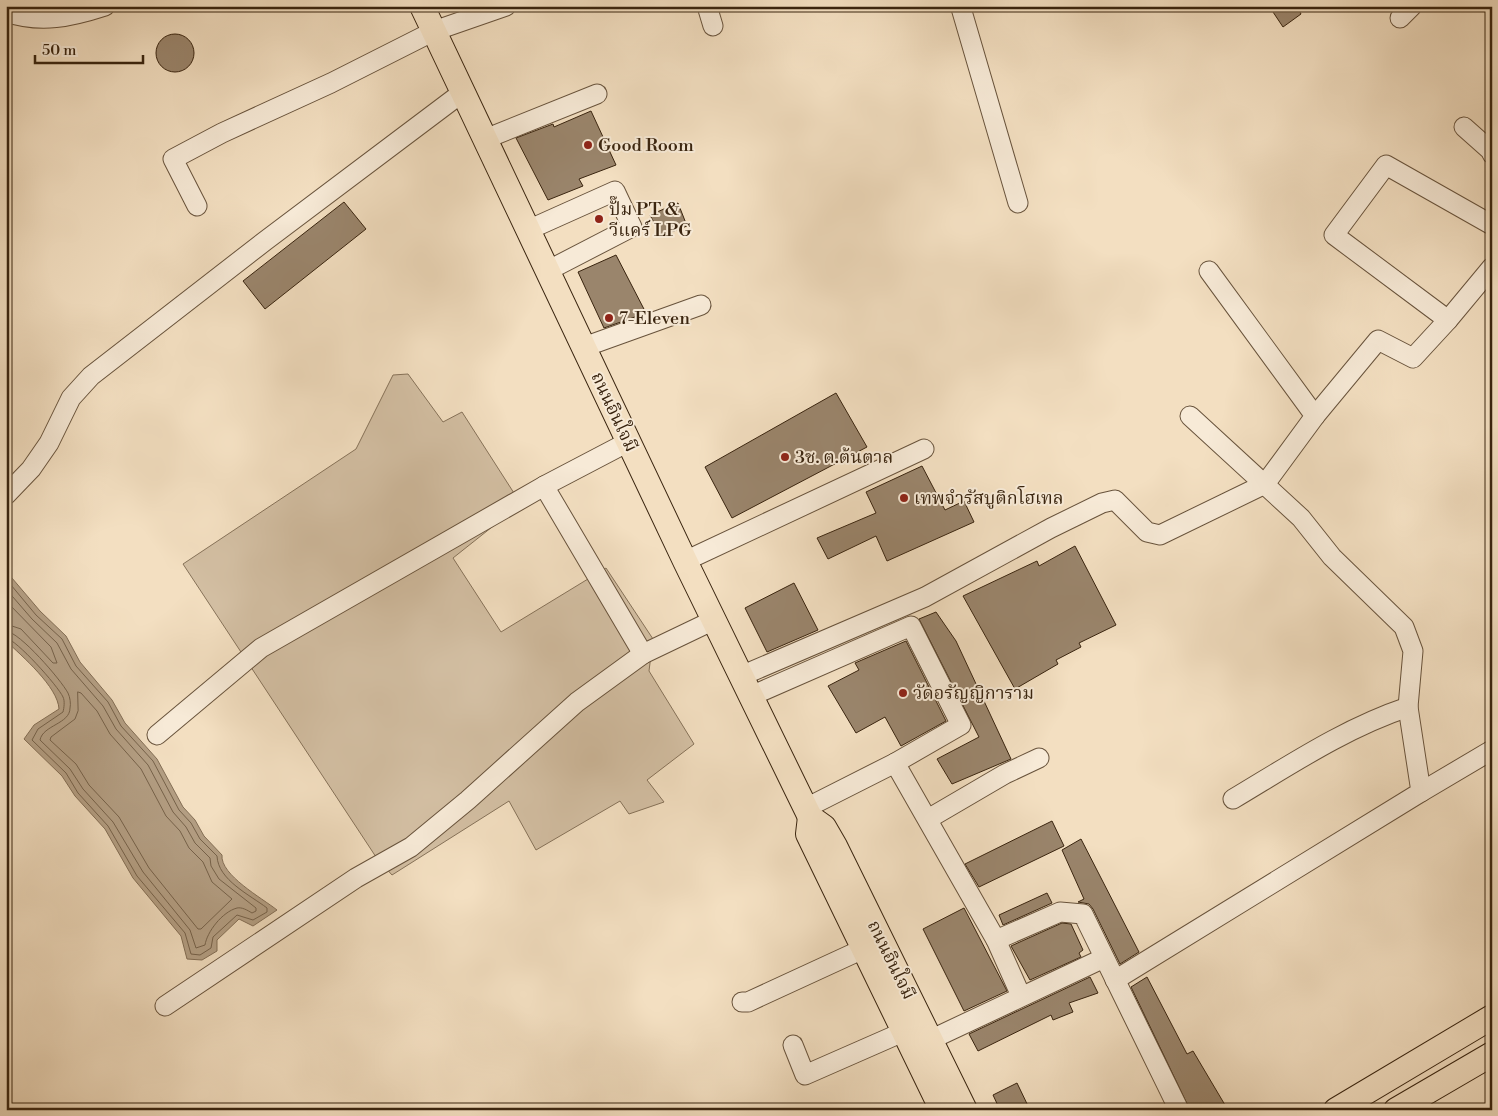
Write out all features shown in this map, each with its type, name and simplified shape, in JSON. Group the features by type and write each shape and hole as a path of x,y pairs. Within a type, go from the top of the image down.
{"main road":[{"name":"ถนนอินใจมี","path":"422,6 628,442 746,686 808,812 824,827 835,846 964,1110"},
{"name":"ถนนอินใจมี","path":"808,812 808,834 942,1110"},
{"path":"1336,1110 1492,1017"},
{"path":"1396,1110 1492,1054"}],"street":[{"path":"6,12 34,20 48,20 84,13 104,6"},
{"path":"197,206 173,159 222,133 331,83 434,31 506,6"},
{"path":"708,6 713,26"},
{"path":"962,7 1018,203"},
{"path":"6,495 30,469 49,443 71,398 91,376 265,241 463,92"},
{"path":"485,139 597,94"},
{"path":"1464,127 1491,150 1492,154"},
{"path":"1448,320 1334,235 1386,165 1492,225"},
{"path":"529,233 615,191 619,198 632,227 547,271"},
{"path":"746,686 925,597 1050,528 1102,503 1115,500 1147,532 1160,535 1266,484 1315,416 1378,340 1413,358 1448,320 1492,267"},
{"path":"1209,271 1315,416"},
{"path":"584,347 701,306"},
{"path":"1190,416 1237,462 1266,484 1301,518 1332,556 1404,627 1413,651 1408,707 1421,792"},
{"path":"158,735 260,648 544,486 628,442"},
{"path":"685,561 924,450"},
{"path":"544,486 643,654"},
{"path":"165,1006 356,878 411,847 468,800 576,702 643,654 714,620"},
{"path":"746,686 910,626 961,725 808,812"},
{"path":"1233,799 1323,744 1381,716 1408,707"},
{"path":"1115,980 1492,750"},
{"path":"928,819 1005,774 1039,758"},
{"path":"895,763 996,940 1021,996"},
{"path":"996,940 1060,912 1083,914 1178,1110"},
{"path":"742,1002 748,1002 863,949"},
{"path":"930,1040 1104,958"},
{"path":"793,1045 805,1075 903,1032"}],"shaded area":[{"path":"408,374 443,422 462,412 521,504 453,558 501,632 606,568 653,639 649,671 694,744 647,780 664,802 629,814 620,801 536,850 509,801 392,875 376,857 183,564 356,449 393,375"}],"water":[{"path":"6,571 40,611 66,636 80,662 112,700 125,723 157,759 183,807 195,820 204,836 222,855 223,863 228,870 243,886 277,910 253,926 239,919 217,940 217,951 202,960 187,959 181,936 133,878 105,829 75,796 62,776 24,739 34,725 59,709 53,691 46,682 30,663 6,641"}],"building":[{"path":"1269,6 1297,6 1301,14 1283,27"},
{"path":"175,34 188,40 194,53 188,66 175,72 162,66 156,53 162,40"},
{"path":"591,111 616,165 579,179 583,186 548,200 516,138 553,124 554,127"},
{"path":"344,202 366,229 265,309 243,281"},
{"path":"678,203 687,226 661,236 650,215"},
{"path":"616,255 646,313 604,328 578,272"},
{"name":"3ช. ต.ต้นตาล","path":"836,393 867,447 732,518 705,467"},
{"path":"922,466 945,510 964,501 974,522 887,561 876,536 828,559 817,538 876,513 866,492"},
{"path":"1075,546 1116,625 1079,643 1081,647 1056,660 1058,664 1015,689 963,596 1037,561 1039,566"},
{"path":"794,583 818,630 767,652 745,608"},
{"path":"936,612 956,641 1011,759 952,784 937,759 979,737 919,619"},
{"name":"วัดอรัญญิการาม","path":"906,641 946,721 901,746 885,717 856,733 828,686 859,670 855,663"},
{"path":"1052,821 1064,846 979,887 965,864"},
{"path":"1081,839 1139,952 1120,964 1093,909 1089,904 1078,902 1084,899 1062,850"},
{"path":"1047,893 1052,903 1003,925 999,915"},
{"path":"964,908 1007,991 964,1011 923,929"},
{"path":"1062,923 1071,924 1083,950 1079,953 1081,957 1030,980 1011,946"},
{"path":"1090,977 1098,993 1069,1003 1073,1012 1053,1020 1051,1015 978,1051 969,1034"},
{"path":"1147,977 1187,1054 1193,1051 1228,1110 1190,1110 1131,987"},
{"path":"1017,1083 1030,1110 1000,1110 993,1095"}],"place":[{"name":"Good Room","path":"588,145"},
{"name":"ปั๊ม PT & วีแคร์ LPG","path":"599,219"},
{"name":"7-Eleven","path":"609,318"},
{"name":"3ช. ต.ต้นตาล","path":"785,457"},
{"name":"เทพจำรัสบูติกโฮเทล","path":"904,498"},
{"name":"วัดอรัญญิการาม","path":"903,693"}]}
